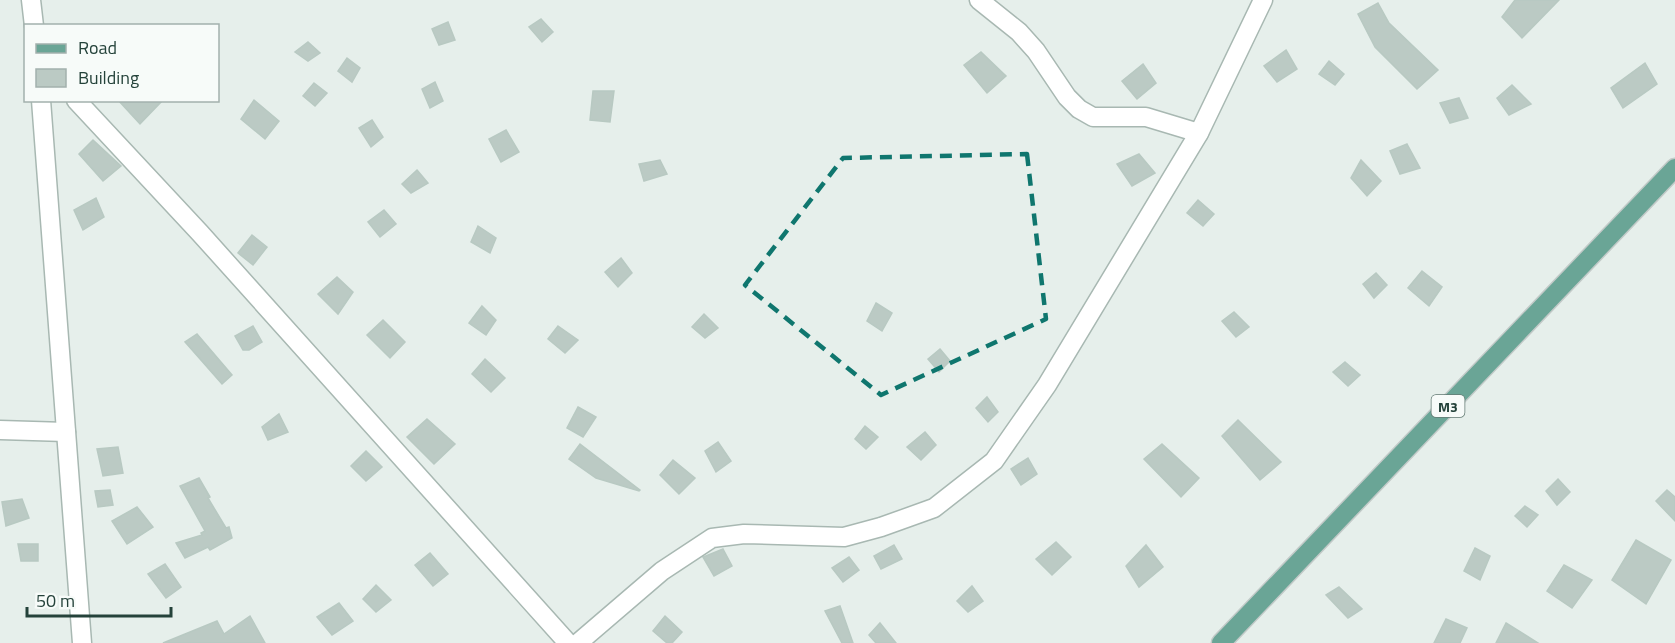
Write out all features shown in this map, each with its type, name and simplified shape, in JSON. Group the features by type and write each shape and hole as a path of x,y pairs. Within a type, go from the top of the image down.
{"main road":[{"name":"M3","path":"1221,643 1675,168"}],"street":[{"path":"31,0 34,24"},
{"path":"979,0 1019,32 1036,51 1067,97 1079,109 1093,117 1146,117 1199,133"},
{"path":"578,643 662,571 712,538 744,534 844,537 882,527 933,508 994,461 1047,385 1199,133 1263,0"},
{"path":"41,102 82,643"},
{"path":"78,102 200,233 568,643"},
{"path":"0,430 66,432"}],"highlighted area":[{"path":"1027,154 1046,319 881,395 745,285 843,158"}],"building":[{"path":"1515,0 1559,0 1522,38 1502,17"},
{"path":"1378,3 1389,23 1438,70 1417,89 1375,47 1358,14"},
{"path":"541,19 553,32 542,42 529,27"},
{"path":"448,22 455,40 439,45 432,29"},
{"path":"308,42 320,53 308,61 295,52"},
{"path":"1286,50 1297,69 1277,82 1264,66"},
{"path":"981,52 1006,76 987,93 964,65"},
{"path":"347,58 360,68 352,82 338,71"},
{"path":"1329,61 1344,74 1335,85 1319,74"},
{"path":"1645,63 1657,84 1623,108 1611,88"},
{"path":"1143,64 1156,83 1137,99 1122,81"},
{"path":"435,82 443,101 430,108 422,89"},
{"path":"314,83 327,93 315,106 303,96"},
{"path":"1512,85 1531,104 1509,115 1497,98"},
{"path":"593,91 614,91 610,122 590,120"},
{"path":"1459,98 1468,118 1450,123 1440,103"},
{"path":"254,100 279,121 265,139 241,119"},
{"path":"120,102 161,102 140,124"},
{"path":"372,120 383,137 371,147 359,128"},
{"path":"506,130 519,152 501,162 489,139"},
{"path":"93,140 121,166 103,181 79,154"},
{"path":"1407,144 1420,168 1400,174 1390,151"},
{"path":"1139,154 1155,173 1132,186 1117,164"},
{"path":"660,160 667,174 644,181 639,164"},
{"path":"1361,160 1381,181 1367,196 1351,178"},
{"path":"417,170 428,183 411,193 402,184"},
{"path":"96,198 104,217 83,230 74,210"},
{"path":"1198,200 1214,214 1203,226 1187,213"},
{"path":"384,210 396,224 380,237 368,222"},
{"path":"478,226 496,238 490,253 471,242"},
{"path":"252,235 267,247 253,265 238,253"},
{"path":"621,258 632,273 618,287 605,272"},
{"path":"1422,271 1442,287 1429,306 1408,288"},
{"path":"1376,273 1387,285 1374,298 1363,284"},
{"path":"337,277 353,292 338,314 318,294"},
{"path":"876,303 892,313 882,331 867,321"},
{"path":"482,306 496,320 486,335 469,323"},
{"path":"1234,312 1249,327 1236,337 1222,321"},
{"path":"704,314 718,328 705,338 692,327"},
{"path":"383,320 405,342 390,358 367,335"},
{"path":"253,326 262,342 249,350 243,350 235,336"},
{"path":"558,326 578,340 565,353 548,339"},
{"path":"197,334 232,375 222,384 185,342"},
{"path":"940,349 950,361 939,372 928,359"},
{"path":"485,359 505,378 491,392 472,374"},
{"path":"1345,362 1360,375 1348,386 1333,372"},
{"path":"987,397 998,412 988,422 976,408"},
{"path":"578,407 596,417 583,437 567,428"},
{"path":"279,414 288,432 268,440 262,427"},
{"path":"427,419 455,444 434,464 407,437"},
{"path":"1238,420 1281,462 1260,480 1222,436"},
{"path":"865,426 878,437 866,449 855,439"},
{"path":"925,432 936,445 921,460 907,447"},
{"path":"718,442 731,461 716,472 705,451"},
{"path":"580,444 640,490 596,478 569,459"},
{"path":"1162,444 1199,478 1181,497 1144,459"},
{"path":"118,447 123,473 103,476 97,449"},
{"path":"366,451 382,467 366,481 351,466"},
{"path":"1028,458 1037,474 1021,485 1011,469"},
{"path":"673,460 695,478 679,494 660,475"},
{"path":"199,478 226,528 229,527 232,538 210,550 208,547 185,558 176,543 202,535 201,533 205,531 180,486"},
{"path":"1558,479 1570,492 1557,505 1546,491"},
{"path":"110,490 113,505 98,507 95,491"},
{"path":"1667,490 1675,497 1675,521 1656,501"},
{"path":"22,499 29,518 6,526 2,502"},
{"path":"1525,506 1538,515 1527,527 1515,516"},
{"path":"137,507 153,527 127,544 112,521"},
{"path":"1636,540 1671,560 1646,604 1612,580"},
{"path":"1056,542 1071,557 1052,575 1036,559"},
{"path":"18,544 38,544 38,561 21,561"},
{"path":"894,545 902,559 881,569 874,556"},
{"path":"1146,545 1163,567 1139,587 1126,566"},
{"path":"1475,548 1490,556 1480,580 1464,571"},
{"path":"723,549 732,566 714,576 703,557"},
{"path":"430,553 448,574 433,586 415,565"},
{"path":"849,557 859,570 843,582 832,568"},
{"path":"165,564 181,587 166,598 148,574"},
{"path":"1564,565 1592,580 1572,608 1547,591"},
{"path":"376,585 391,600 376,612 363,599"},
{"path":"972,586 983,601 968,612 957,601"},
{"path":"1339,587 1362,609 1348,618 1326,595"},
{"path":"339,603 353,621 332,635 317,617"},
{"path":"840,606 853,643 842,643 825,611"},
{"path":"250,616 265,643 163,643 217,621 224,634"},
{"path":"665,616 682,632 672,643 667,643 653,631"},
{"path":"1446,619 1467,628 1460,643 1434,643"},
{"path":"880,623 896,643 876,643 869,635"},
{"path":"1506,623 1538,643 1496,643"}]}
